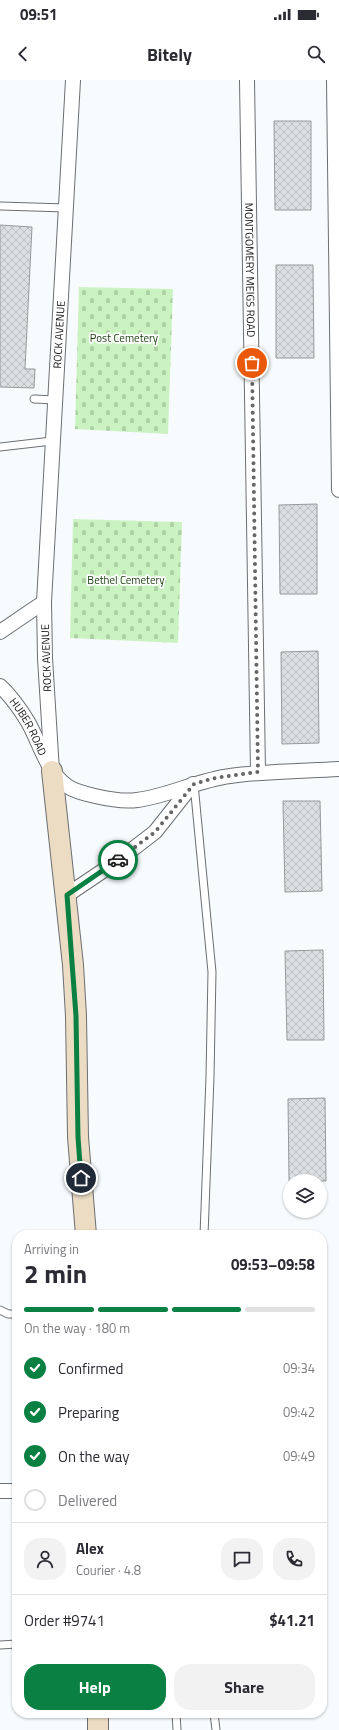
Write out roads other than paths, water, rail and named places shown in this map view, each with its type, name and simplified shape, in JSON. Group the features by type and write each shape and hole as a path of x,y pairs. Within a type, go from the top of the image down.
{"street":[{"name":"ROCK AVENUE","path":"73,80 44,602 45,658 52,771 67,895 76,1016 78,1137 86,1230"},
{"name":"MONTGOMERY MEIGS ROAD","path":"247,80 258,772"},
{"path":"334,80 339,490"},
{"path":"0,632 44,602"},
{"name":"HUBER ROAD","path":"0,686 8,693 28,722 52,771"},
{"path":"52,771 67,786 86,793 108,799 136,800 162,795 215,778 258,772 339,769"},
{"path":"67,895 116,862 155,832 194,784"},
{"path":"0,1492 12,1491"},
{"path":"98,1718 98,1730"}],"lane":[{"path":"0,206 66,208"},
{"path":"34,399 55,400"},
{"path":"0,447 52,441"},
{"path":"194,784 212,972 204,1230"},
{"path":"0,1310 8,1314 12,1314"},
{"path":"0,1644 12,1644"},
{"path":"176,1718 177,1730"},
{"path":"215,1718 216,1730"}],"park label":[{"name":"Post Cemetery","path":"124,338"},
{"name":"Bethel Cemetery","path":"126,580"}]}
